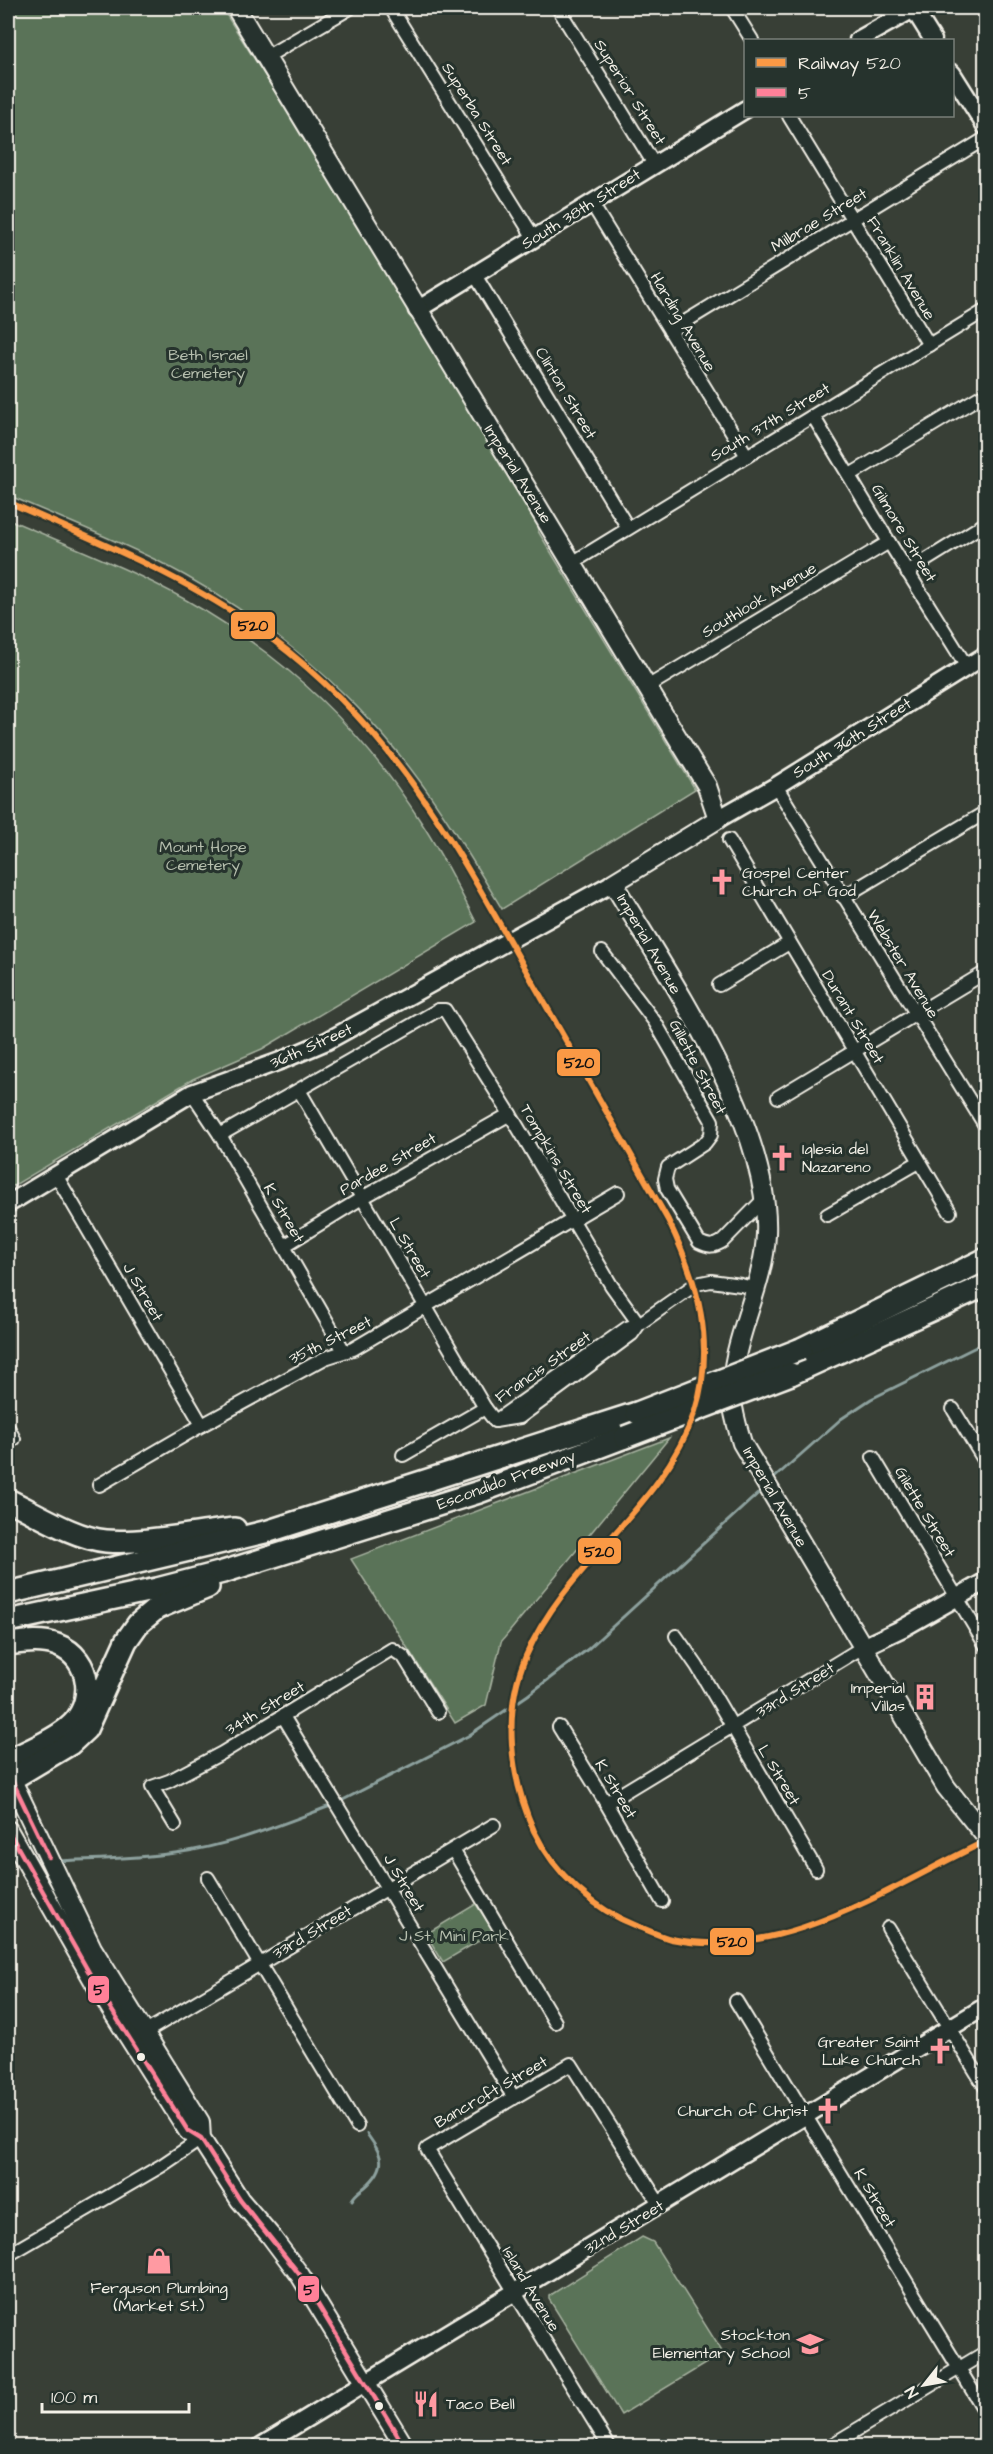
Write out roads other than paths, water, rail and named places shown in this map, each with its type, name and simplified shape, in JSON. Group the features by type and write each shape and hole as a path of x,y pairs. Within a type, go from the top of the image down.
{"highway":[{"name":"Escondido Freeway","path":"8,1593 210,1546 309,1520 637,1413 801,1349 986,1259"},
{"name":"Escondido Freeway","path":"8,1621 157,1589 223,1572 479,1492 791,1374 986,1285"},
{"path":"8,1500 71,1530 105,1541 154,1539 309,1520"},
{"path":"8,1773 70,1744 86,1729 126,1641 138,1624 158,1608 207,1588 223,1572"},
{"path":"8,1644 47,1642 68,1651 82,1668 87,1679 87,1691 86,1702 80,1715 68,1728 8,1773"}],"main road":[{"name":"Imperial Avenue","path":"236,8 707,786 718,819 613,883 720,1069 740,1114 760,1173 766,1234 762,1264 738,1347 732,1381 732,1400 742,1443 946,1787 986,1837"},
{"path":"860,39 914,8 932,39"},
{"path":"954,76 986,127"},
{"name":"South 38th Street","path":"417,310 744,110"},
{"name":"South 36th Street","path":"718,819 776,786 986,655"},
{"name":"36th Street","path":"8,1204 192,1093 327,1041 466,965 544,919 613,883"},
{"name":"33rd Street","path":"863,1647 878,1642 986,1581"},
{"path":"8,1773 92,1948 138,2037"},
{"path":"12,1837 138,2037 200,2122 201,2139 240,2200 300,2275 404,2446"},
{"name":"32nd Street","path":"261,2446 986,2006"}],"street":[{"path":"266,57 350,8"},
{"name":"Superba Street","path":"392,8 534,238"},
{"name":"Superior Street","path":"558,8 654,164"},
{"path":"732,8 751,39"},
{"name":"Franklin Avenue","path":"790,117 929,345"},
{"name":"Milbrae Street","path":"670,331 986,138"},
{"name":"Harding Avenue","path":"592,204 747,456"},
{"name":"Clinton Street","path":"475,275 628,528"},
{"name":"South 37th Street","path":"572,562 986,310"},
{"path":"850,475 986,393"},
{"name":"Gilmore Street","path":"813,416 967,667"},
{"path":"907,572 986,523"},
{"name":"Southlook Avenue","path":"647,687 889,542"},
{"name":"Webster Avenue","path":"776,786 915,1016 986,1127"},
{"path":"843,897 986,812"},
{"name":"Durant Street","path":"729,840 950,1212"},
{"path":"719,985 789,943"},
{"name":"Gillette Street","path":"602,952 656,1022 712,1121 711,1135 705,1143 668,1167 665,1179 667,1189 699,1242 707,1246 716,1246 764,1199"},
{"path":"778,1097 986,972"},
{"name":"36th Street","path":"220,1135 438,1010 445,1010"},
{"name":"Tompkins Street","path":"445,1010 510,1114 611,1285 639,1324"},
{"name":"L Street","path":"299,1090 425,1307 495,1421"},
{"name":"K Street","path":"192,1093 220,1135 344,1351"},
{"name":"Pardee Street","path":"284,1246 362,1198 510,1114"},
{"path":"827,1215 919,1162"},
{"name":"J Street","path":"56,1175 202,1425"},
{"name":"35th Street","path":"99,1485 202,1425 325,1358 353,1349 618,1193"},
{"name":"Francis Street","path":"495,1421 520,1417 632,1334 639,1324 696,1284 711,1281 756,1289"},
{"name":"Francis Street","path":"403,1455 485,1408"},
{"path":"953,1409 986,1463"},
{"path":"8,1427 14,1439"},
{"name":"Gilette Street","path":"873,1457 986,1646"},
{"name":"L Street","path":"676,1636 697,1666 816,1869"},
{"name":"33rd Street","path":"606,1803 863,1647"},
{"name":"34th Street","path":"175,1825 152,1787 169,1781 222,1753 392,1649 404,1657 438,1712"},
{"name":"J Street","path":"283,1716 514,2098"},
{"name":"K Street","path":"559,1727 662,1901"},
{"name":"33rd Street","path":"138,2037 494,1825"},
{"path":"453,1850 555,2022"},
{"path":"208,1878 357,2126"},
{"path":"888,1928 986,2088"},
{"name":"K Street","path":"736,2001 986,2413"},
{"name":"Bancroft Street","path":"427,2149 572,2064 660,2205"},
{"path":"8,2255 161,2166 201,2139"},
{"name":"Island Avenue","path":"427,2149 609,2446"},
{"path":"830,2446 986,2352"}],"waterway":[{"path":"772,1480 841,1419 871,1399 986,1342"},
{"path":"339,1802 468,1736 528,1695 588,1649 763,1489"},
{"path":"56,1861 116,1859 195,1850 255,1834 333,1805"},
{"path":"352,2200 373,2180 380,2167 379,2154 367,2134"}],"rail line":[{"name":"520","path":"8,502 144,563 210,598 272,639 315,674 352,710 416,788 444,830 578,1061 679,1243 695,1290 704,1337 701,1386 695,1411 680,1446 661,1477 565,1592 543,1623 518,1677 514,1699 512,1744 519,1789 534,1831 553,1862 591,1900 621,1919 671,1939 713,1943 754,1940 794,1930 834,1916 986,1841"}],"place":[{"name":"Gospel Center Church of God","path":"722,882"},
{"name":"Iglesia del Nazareno","path":"782,1158"},
{"name":"Imperial Villas","path":"925,1697"},
{"name":"Greater Saint Luke Church","path":"940,2051"},
{"name":"Church of Christ","path":"828,2111"},
{"name":"Ferguson Plumbing (Market St.)","path":"159,2261"},
{"name":"Stockton Elementary School","path":"810,2344"},
{"name":"Taco Bell","path":"426,2404"}],"park label":[{"name":"Beth Israel Cemetery","path":"208,364"},
{"name":"Mount Hope Cemetery","path":"203,856"},
{"name":"J St. Mini Park","path":"454,1936"}]}
